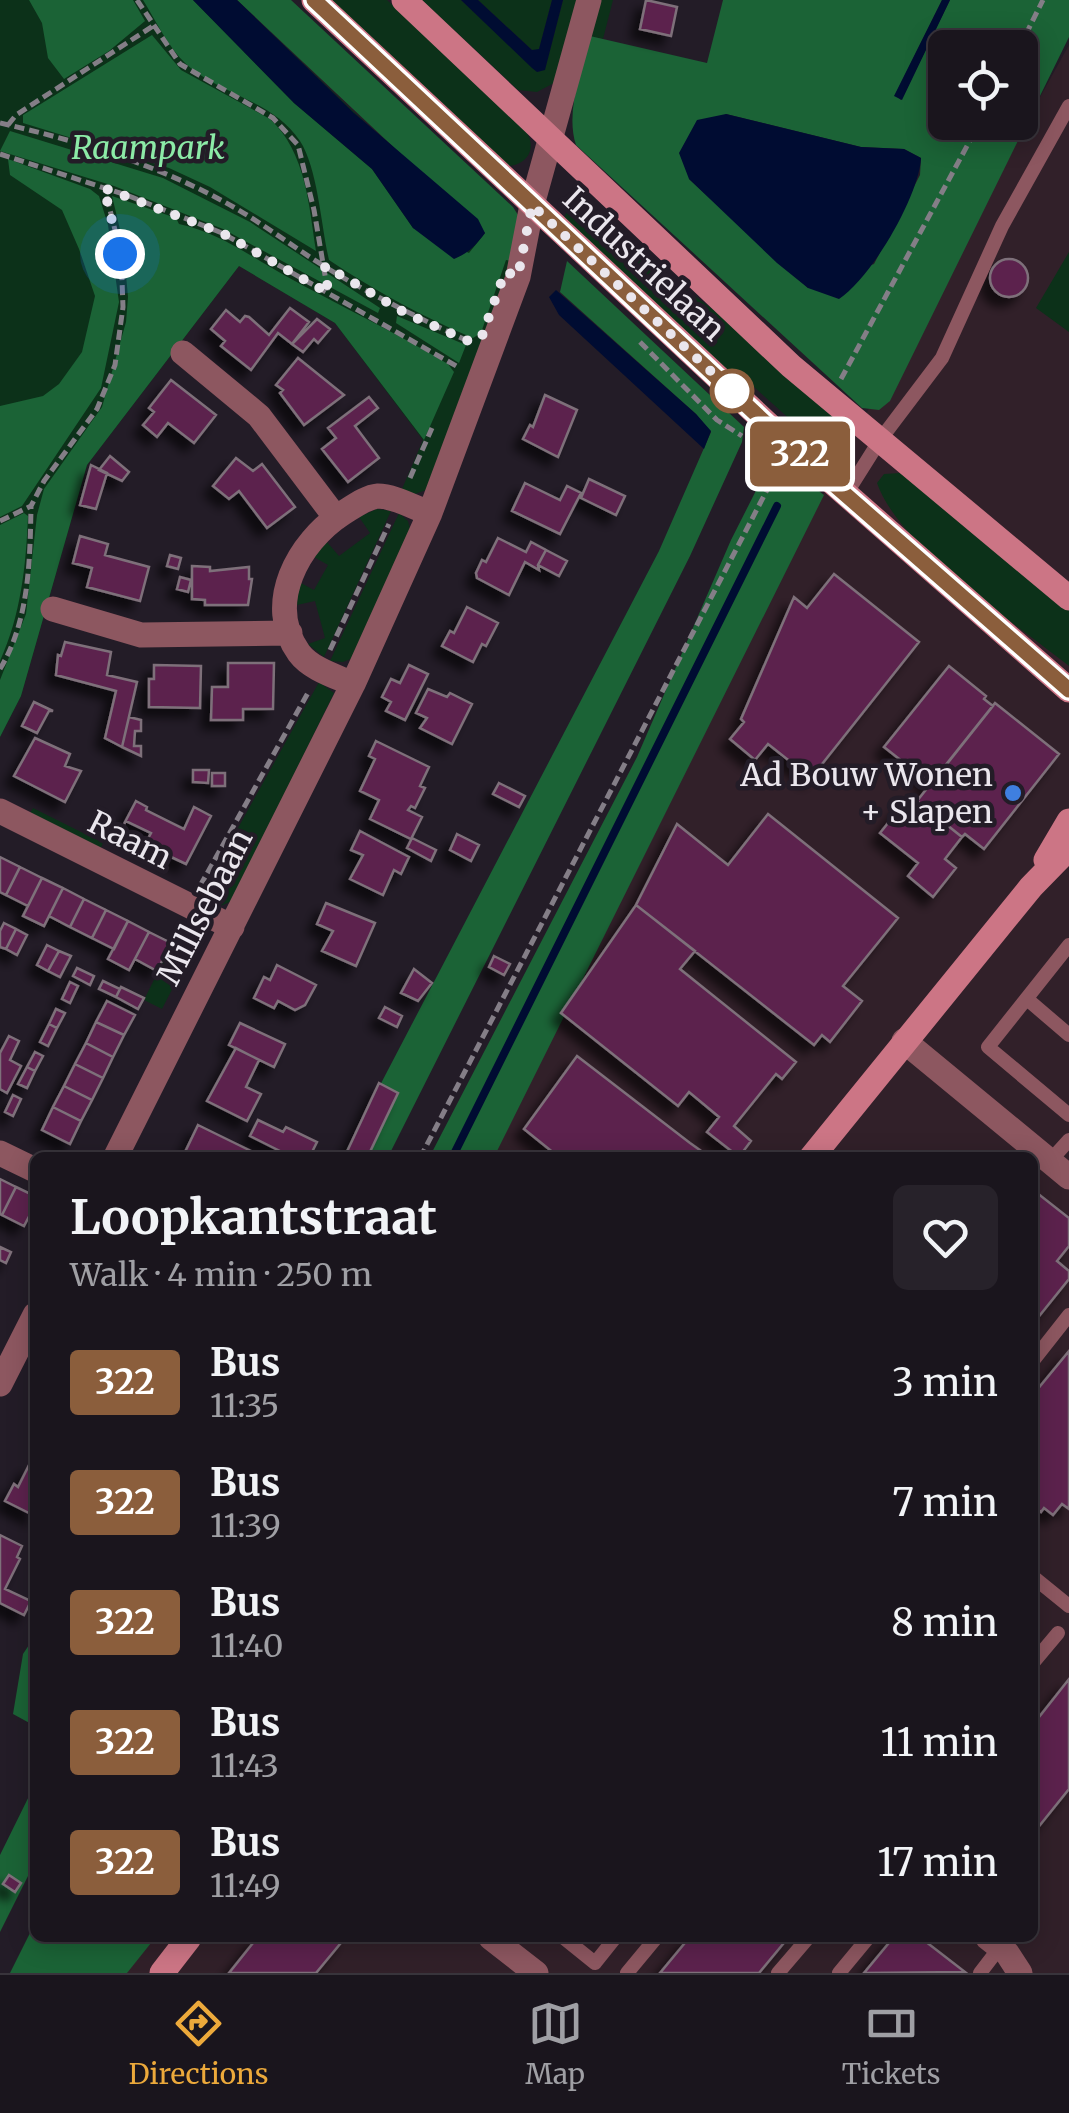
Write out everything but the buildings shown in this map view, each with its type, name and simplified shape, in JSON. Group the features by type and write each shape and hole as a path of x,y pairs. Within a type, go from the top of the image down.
{"main road":[{"name":"Industrielaan","path":"314,0 846,494 1069,690"},
{"name":"Industrielaan","path":"404,0 790,366 1069,598"},
{"path":"1030,886 1069,821"},
{"path":"816,1152 1030,886 1069,848"},
{"path":"162,1973 186,1942"}],"street":[{"name":"Millsebaan","path":"118,1152 353,684 430,513 482,343 524,256 532,205 589,0"},
{"path":"183,353 259,416 336,518"},
{"path":"353,684 302,657 290,633 284,602 290,575 304,550 336,518 363,501 378,496 430,513"},
{"path":"53,609 140,634 290,633"},
{"name":"Raam","path":"0,811 232,927"},
{"path":"904,1041 1060,1169"},
{"path":"0,1153 30,1168"},
{"path":"0,1384 30,1325"},
{"path":"496,1942 536,1973"},
{"path":"994,1942 1020,1973"}],"lane":[{"path":"846,494 880,440 942,358 1002,226 1069,106"},
{"path":"1069,945 988,1047 1069,1114"},
{"path":"1027,999 1069,1035"},
{"path":"1060,1169 1069,1140"},
{"path":"1038,1354 1069,1315"},
{"path":"1038,1581 1069,1606"},
{"path":"1038,1657 1058,1633"},
{"path":"569,1942 595,1963 613,1942"},
{"path":"627,1973 653,1942"},
{"path":"778,1973 805,1942"},
{"path":"840,1973 865,1942"},
{"path":"980,1973 994,1942"}],"path":[{"path":"137,0 180,64 273,118 298,146 328,293"},
{"path":"1028,30 1043,0"},
{"path":"8,125 16,115 152,26"},
{"path":"0,123 168,174 241,211 407,314 482,343"},
{"path":"831,399 970,140"},
{"path":"0,154 222,233 459,368"},
{"path":"0,670 21,613 30,570 30,506 97,409 115,364 123,306 120,254 104,188"},
{"path":"635,336 658,364 717,420 748,440"},
{"path":"189,906 321,669 437,418"},
{"path":"423,1152 779,467 768,458"},
{"path":"0,521 30,506"}],"shaded area":[{"path":"1069,45 1069,1973 31,1973 45,1942 1038,1942 1038,1152 475,1152 910,331 1016,140 1038,140 1038,101"}],"green space":[{"name":"Raampark","path":"0,0 236,0 511,261 426,490 415,494 402,489 423,440 335,323 239,266 87,465 21,696 0,737"},
{"path":"29,0 133,0 145,21 109,51 64,79 48,58 42,23"},
{"path":"143,0 193,0 294,103 372,169 413,228 469,253 485,233 237,0 291,0 513,207 518,215 511,261 506,260 481,333 473,338 436,321 329,260 315,182 300,141 276,116 186,64"},
{"path":"325,0 387,0 525,130 531,143 529,154 520,163 506,166"},
{"path":"422,0 461,0 538,72 546,65 563,0 578,0 554,83 537,92 518,90"},
{"path":"478,0 552,0 539,50 532,50"},
{"path":"598,0 613,0 603,39 590,36"},
{"path":"723,0 942,0 895,95 901,100 928,45 928,140 1018,140 890,401 879,410 862,408 576,145 573,105 590,36 707,63","holes":["726,114 861,147 904,149 921,158 920,175 874,264 808,288 689,179"]},
{"path":"950,0 1069,0 1069,37 1038,100 1038,30 935,30"},
{"path":"152,35 181,70 270,119 282,132 304,180 316,251 210,187 169,168 23,123 23,115"},
{"path":"10,131 163,178 250,222 380,308 378,313 223,229 114,186 0,151"},
{"path":"8,159 90,189 99,196 108,225 119,302 101,388 22,506 0,517 0,406 43,396 59,384 82,352 95,296 62,210 10,175"},
{"path":"112,196 176,218 179,224 221,239 428,352 454,372 424,440 335,323 239,266 87,465 21,696 0,737 0,680 26,614 37,515 44,489 102,407 126,322 123,242"},
{"path":"577,201 588,203 674,281 733,324 851,431 855,442 851,452 842,458 831,456 754,387 718,369 564,221 568,205"},
{"path":"1069,252 1069,332 1036,308"},
{"path":"567,261 744,427 742,442 690,556 391,1152 345,1152 659,551 711,432 696,414 560,292"},
{"path":"397,316 466,345 459,363 396,323"},
{"path":"774,455 824,495 496,1152 432,1152 637,757 731,540"},
{"path":"900,473 1069,607 1069,666 961,582 909,533 877,483 884,474"},
{"path":"377,509 391,511 324,657 308,644 325,638 315,601 297,605 299,582 314,590 328,565 314,557 327,542 339,556 370,533 359,517"},
{"path":"24,513 28,516 21,590 0,661 0,525"},
{"path":"399,513 410,529 353,658 330,661"},
{"path":"319,682 334,693 232,901 218,907 198,900"},
{"path":"33,808 103,843 100,850 29,815"},
{"path":"179,929 198,939 162,1009 144,1000"},
{"path":"30,1644 30,1723 13,1714 23,1654"},
{"path":"30,1794 30,1872 0,1932 0,1855"},
{"path":"30,1933 30,1942 152,1942 127,1973 10,1973"}],"water":[{"path":"193,0 237,0 354,113 478,219 485,233 454,259 413,228 372,169 294,103"},
{"path":"461,0 478,0 532,50 539,49 552,0 563,0 545,70 537,72 532,68"},
{"path":"942,0 950,0 936,30 928,30 928,46 902,100 894,96"},
{"path":"726,114 861,147 904,149 921,158 912,193 892,234 865,273 839,299 808,288 689,179 679,153 697,120"},
{"path":"556,290 696,414 711,431 704,449 559,315 549,297"}],"waterway":[{"path":"455,1152 777,506"}],"bus line":[{"name":"322","path":"314,0 790,446 1069,690"}],"place":[{"name":"Ad Bouw Wonen + Slapen","path":"1013,793"}],"route":[{"path":"120,254 104,188 222,233 328,293 325,266 407,314 471,342 482,336 505,272 518,276 532,205 732,391"}]}
